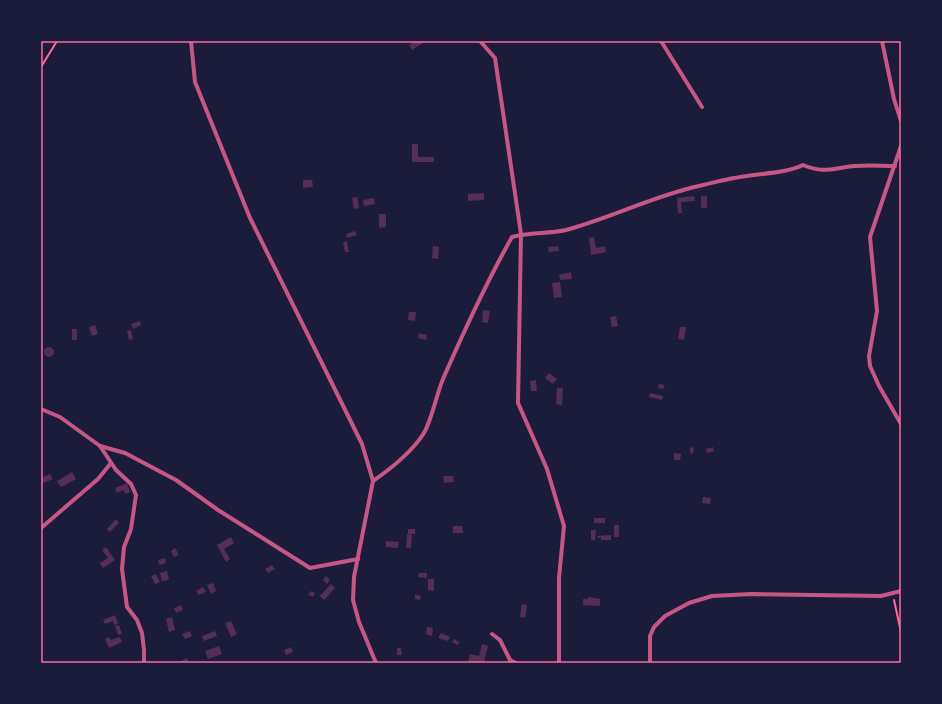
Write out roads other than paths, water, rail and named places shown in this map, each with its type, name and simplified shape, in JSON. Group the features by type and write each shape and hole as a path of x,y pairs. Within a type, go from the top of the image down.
{"street":[{"path":"191,41 195,82 250,218 362,444 373,481 354,577 354,600 359,622 376,663"},
{"path":"480,41 495,58 522,234 518,402 547,469 564,526 559,578 559,663"},
{"path":"661,41 702,107"},
{"path":"882,41 894,99 901,121"},
{"path":"901,146 870,237 877,311 869,356 870,366 879,386 901,424"},
{"path":"373,481 394,466 424,433 430,419 435,397 459,340 493,271 512,237 522,234 542,234 566,230 635,207 665,194 744,176 790,171 803,165 814,169 827,171 856,166 895,166"},
{"path":"41,409 60,417 100,446 125,453 176,480 218,510 310,568 358,559"},
{"path":"100,446 116,470 131,484 136,496 131,529 124,547 122,569 127,607 137,620 142,633 144,663"},
{"path":"41,528 98,479 111,463"},
{"path":"650,663 650,636 654,627 665,616 689,603 712,596 752,594 881,596 901,591"},
{"path":"492,634 500,640 510,660 516,663"}]}
